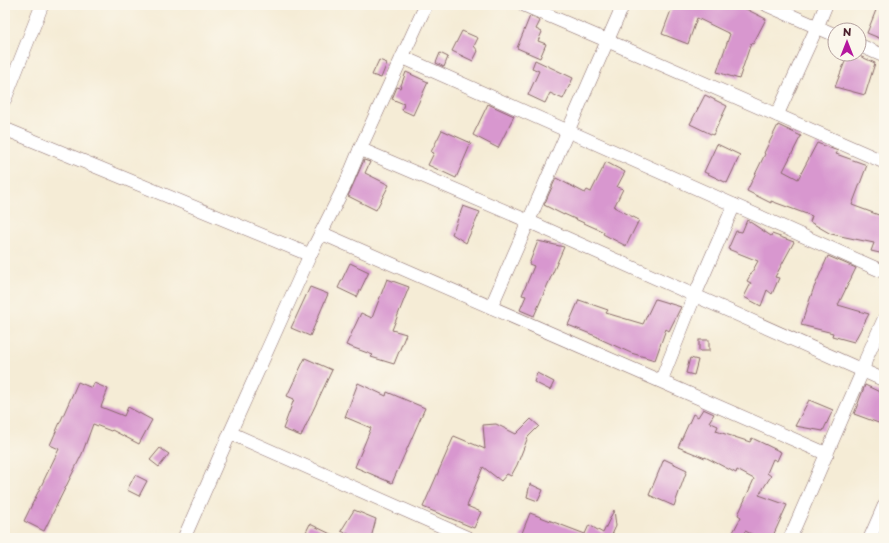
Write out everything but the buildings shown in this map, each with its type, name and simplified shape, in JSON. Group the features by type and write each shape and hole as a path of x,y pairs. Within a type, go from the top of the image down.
{"street":[{"path":"5,99 42,5"},
{"path":"184,538 310,255 346,183 426,5"},
{"path":"524,5 884,162"},
{"path":"491,307 623,5"},
{"path":"766,5 827,31"},
{"path":"777,115 826,5"},
{"path":"867,49 884,56"},
{"path":"402,57 884,272"},
{"path":"5,129 310,255"},
{"path":"360,149 528,221 884,380"},
{"path":"661,381 734,205"},
{"path":"321,233 827,454"},
{"path":"790,538 884,319"},
{"path":"230,433 468,538"},
{"path":"870,538 884,506"}]}
